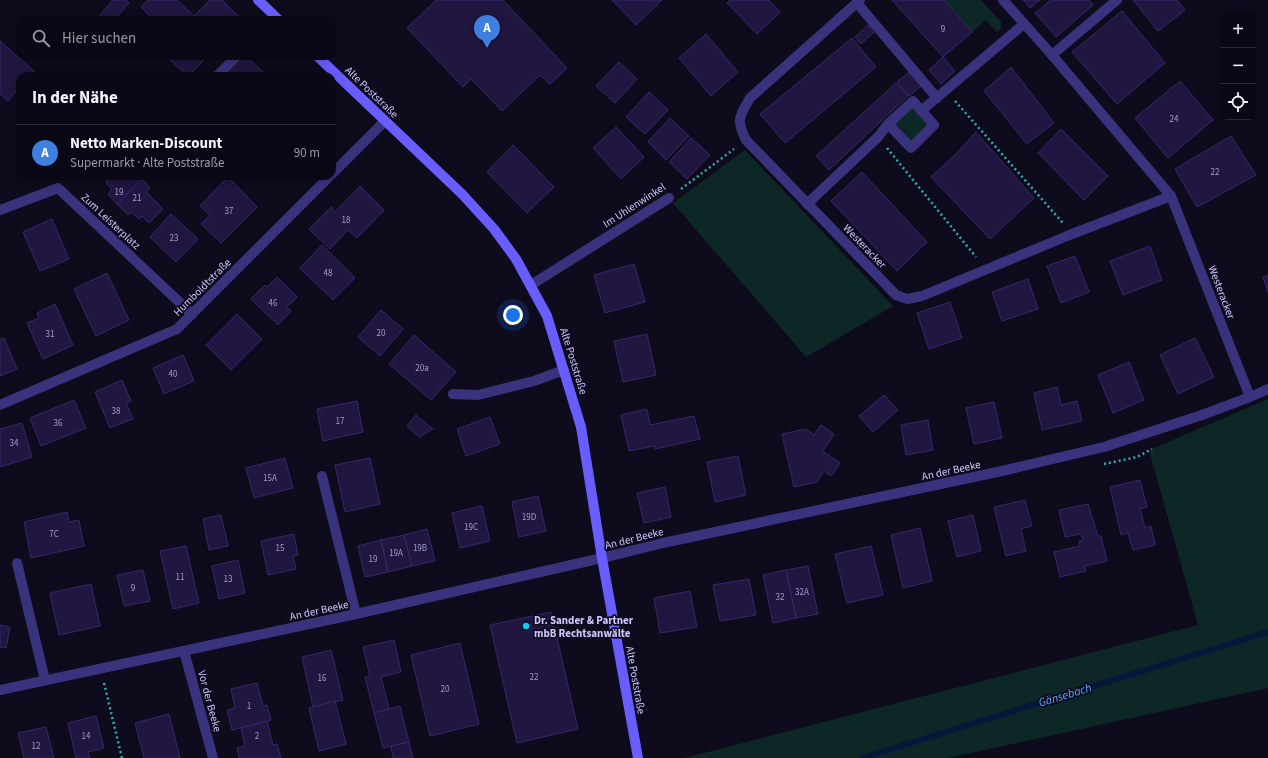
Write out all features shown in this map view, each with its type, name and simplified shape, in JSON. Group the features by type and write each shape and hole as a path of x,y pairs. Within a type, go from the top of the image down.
{"main road":[{"path":"258,0 273,16"},
{"name":"Alte Poststraße","path":"321,60 334,72"},
{"name":"Alte Poststraße","path":"336,74 462,194 494,228 516,259 547,316 580,427 638,758"}],"street":[{"name":"Westeracker","path":"1003,0 1052,55 1171,196 1250,397"},
{"path":"1052,55 1117,0"},
{"name":"Westeracker","path":"858,1 750,98 740,115 740,128 746,140 896,295 907,299 922,296 1072,234 1171,196"},
{"path":"858,1 937,98"},
{"path":"922,111 1024,24"},
{"path":"221,72 233,60"},
{"path":"807,204 878,137 888,124 913,102 934,125 910,148 888,124"},
{"name":"Humboldtstraße","path":"336,170 385,121"},
{"name":"Humboldtstraße","path":"0,405 177,329 326,180"},
{"name":"Zum Leisterplatz","path":"0,210 58,188 192,314"},
{"name":"Im Uhlenwinkel","path":"531,285 669,198"},
{"path":"453,394 478,395 534,381 564,370"},
{"name":"An der Beeke","path":"0,690 356,614 602,558 663,542 1002,472 1104,447 1202,415 1268,389"},
{"path":"322,476 356,614"},
{"path":"17,563 45,680"},
{"name":"Vor der Beeke","path":"184,651 213,758"}],"path":[{"path":"945,90 1072,234"},
{"path":"878,137 987,270"},
{"name":"Im Uhlenwinkel","path":"669,198 746,140"},
{"path":"100,668 122,758"}],"green space":[{"path":"944,0 981,0 1001,22 1001,28 997,32 986,20 972,32"},
{"path":"913,101 934,125 911,148 888,124"},
{"path":"745,150 893,306 806,357 673,203"},
{"path":"1268,399 1268,688 948,758 685,758 1198,625 1149,450"}],"building":[{"path":"113,0 126,0 129,3 118,16 100,15"},
{"path":"148,0 177,0 194,16 150,16 141,7"},
{"path":"210,0 222,0 238,16 194,16"},
{"path":"436,0 503,0 567,68 550,84 540,75 502,111 471,79 463,87 407,28"},
{"path":"612,0 662,0 636,25"},
{"path":"730,0 769,0 780,12 757,34 727,3"},
{"path":"892,0 944,0 972,32 943,57"},
{"path":"1023,0 1040,0 1030,8"},
{"path":"1051,0 1089,0 1093,5 1056,37 1035,13"},
{"path":"1133,0 1177,0 1185,10 1158,31"},
{"path":"1122,11 1165,63 1117,104 1072,52"},
{"path":"868,25 874,32 861,44 855,37"},
{"path":"706,34 738,72 711,96 679,58"},
{"path":"852,38 876,67 785,143 760,114"},
{"path":"0,41 16,55 16,60 22,60 34,71 16,72 16,92 8,101 0,94"},
{"path":"943,57 955,71 941,84 929,70"},
{"path":"170,60 204,60 192,72 184,72"},
{"path":"242,60 250,60 263,72 230,72"},
{"path":"619,62 637,79 615,103 596,86"},
{"path":"1011,67 1054,123 1027,144 984,91"},
{"path":"909,72 921,86 909,96 897,82"},
{"path":"1180,81 1213,120 1168,158 1135,118"},
{"path":"896,83 908,96 829,170 816,156"},
{"path":"649,92 668,110 645,134 626,117"},
{"path":"670,118 689,136 666,160 648,142"},
{"path":"616,127 644,157 621,179 593,148"},
{"path":"1061,129 1108,176 1084,200 1038,153"},
{"path":"976,132 1034,198 990,239 931,177 955,155"},
{"path":"1231,136 1256,175 1197,207 1175,169"},
{"path":"691,138 710,155 687,179 669,162"},
{"path":"513,145 554,187 527,213 487,172"},
{"path":"862,172 927,242 897,271 831,201"},
{"path":"108,180 141,180 117,204 108,194 112,189 106,183"},
{"path":"141,180 143,180 150,188 146,192 163,209 149,223 142,216 139,219 131,212 128,215 117,204"},
{"path":"225,180 231,180 257,207 221,243 201,224 210,215 200,206"},
{"path":"360,186 384,210 357,238 348,230 330,249 309,229 331,207 335,212"},
{"path":"171,214 198,239 176,262 150,237"},
{"path":"52,219 69,259 40,271 23,232"},
{"path":"322,245 355,278 333,300 300,268"},
{"path":"1150,246 1162,280 1123,295 1110,261"},
{"path":"1075,256 1089,292 1061,303 1047,266"},
{"path":"634,264 645,302 605,313 594,275"},
{"path":"107,273 129,320 96,336 74,289"},
{"path":"1268,275 1268,292 1263,277"},
{"path":"277,277 297,297 287,307 291,311 278,325 251,299 265,285 267,287"},
{"path":"1028,279 1038,309 1002,321 992,292"},
{"path":"950,302 962,338 929,349 917,313"},
{"path":"55,304 73,345 43,359 27,323 39,318 37,313"},
{"path":"381,310 403,329 380,356 358,337"},
{"path":"237,314 262,339 231,370 206,345"},
{"path":"647,334 656,375 623,382 614,341"},
{"path":"414,335 456,372 431,400 389,364"},
{"path":"4,338 17,369 0,376 0,340"},
{"path":"1195,338 1214,377 1178,394 1160,355"},
{"path":"183,355 194,381 164,394 153,368"},
{"path":"1129,362 1144,400 1113,413 1098,375"},
{"path":"122,380 131,401 126,403 133,419 110,428 95,392"},
{"path":"1057,387 1061,405 1077,401 1082,421 1042,430 1034,393"},
{"path":"884,395 898,410 873,432 859,416"},
{"path":"74,400 86,428 41,446 30,418"},
{"path":"357,401 363,432 323,441 317,409"},
{"path":"994,402 1002,438 974,444 966,408"},
{"path":"647,409 650,425 694,416 700,439 655,449 655,446 629,451 621,415"},
{"path":"416,415 433,429 419,437 407,426"},
{"path":"490,417 500,444 466,456 457,429"},
{"path":"928,420 933,450 906,455 901,425"},
{"path":"22,423 32,457 0,467 0,429"},
{"path":"821,425 834,434 823,451 840,463 831,476 824,471 817,482 794,487 782,434 806,429 814,435"},
{"path":"738,456 746,495 715,502 707,462"},
{"path":"285,458 293,488 254,498 246,468"},
{"path":"370,458 380,504 345,512 335,465"},
{"path":"1140,480 1147,507 1140,509 1145,528 1151,526 1155,545 1133,550 1128,533 1121,535 1110,487"},
{"path":"665,487 671,517 644,523 637,493"},
{"path":"538,496 546,531 519,537 512,502"},
{"path":"1025,500 1032,526 1021,529 1026,551 1006,556 994,507"},
{"path":"1088,504 1098,536 1101,536 1107,561 1085,566 1086,571 1060,577 1054,552 1080,546 1079,541 1083,540 1081,534 1065,537 1059,510"},
{"path":"482,506 490,541 460,548 452,513"},
{"path":"67,512 69,522 79,520 84,546 31,558 24,522"},
{"path":"221,515 228,546 209,550 203,519"},
{"path":"973,515 981,551 957,557 948,521"},
{"path":"920,528 932,581 903,588 891,535"},
{"path":"427,529 435,561 412,566 404,535"},
{"path":"294,534 298,555 293,556 296,569 268,575 261,541"},
{"path":"404,535 412,566 388,572 381,540"},
{"path":"381,540 388,572 365,577 358,546"},
{"path":"186,546 199,603 173,609 160,551"},
{"path":"871,546 883,595 847,603 835,554"},
{"path":"238,560 245,593 219,599 212,566"},
{"path":"808,566 818,614 796,618 786,570"},
{"path":"143,570 150,601 124,606 117,575"},
{"path":"786,570 796,618 773,623 763,575"},
{"path":"749,579 756,615 720,621 713,585"},
{"path":"91,584 100,626 59,635 50,593"},
{"path":"690,591 697,627 660,633 654,598"},
{"path":"551,612 578,729 517,743 490,625"},
{"path":"0,625 10,627 6,648 0,647"},
{"path":"394,640 401,672 381,677 389,709 374,713 365,677 370,676 363,647"},
{"path":"460,643 479,724 430,736 411,655"},
{"path":"331,650 343,700 313,707 302,657"},
{"path":"257,683 263,706 267,705 271,720 232,730 227,710 235,708 231,689"},
{"path":"335,701 346,744 319,751 309,708"},
{"path":"400,706 409,742 383,748 374,713"},
{"path":"169,714 180,758 144,758 135,723"},
{"path":"96,716 104,748 88,752 90,758 76,758 68,723"},
{"path":"267,721 273,745 277,744 281,758 239,758 237,748 245,746 241,728"},
{"path":"46,727 54,758 24,758 18,733"},
{"path":"409,742 413,758 393,758 391,746"}],"waterway":[{"name":"Gänsebach","path":"862,758 1268,632"}],"place":[{"name":"Netto Marken-Discount","path":"487,48"},
{"name":"Dr. Sander & Partner mbB Rechtsanwälte","path":"526,626"}]}
